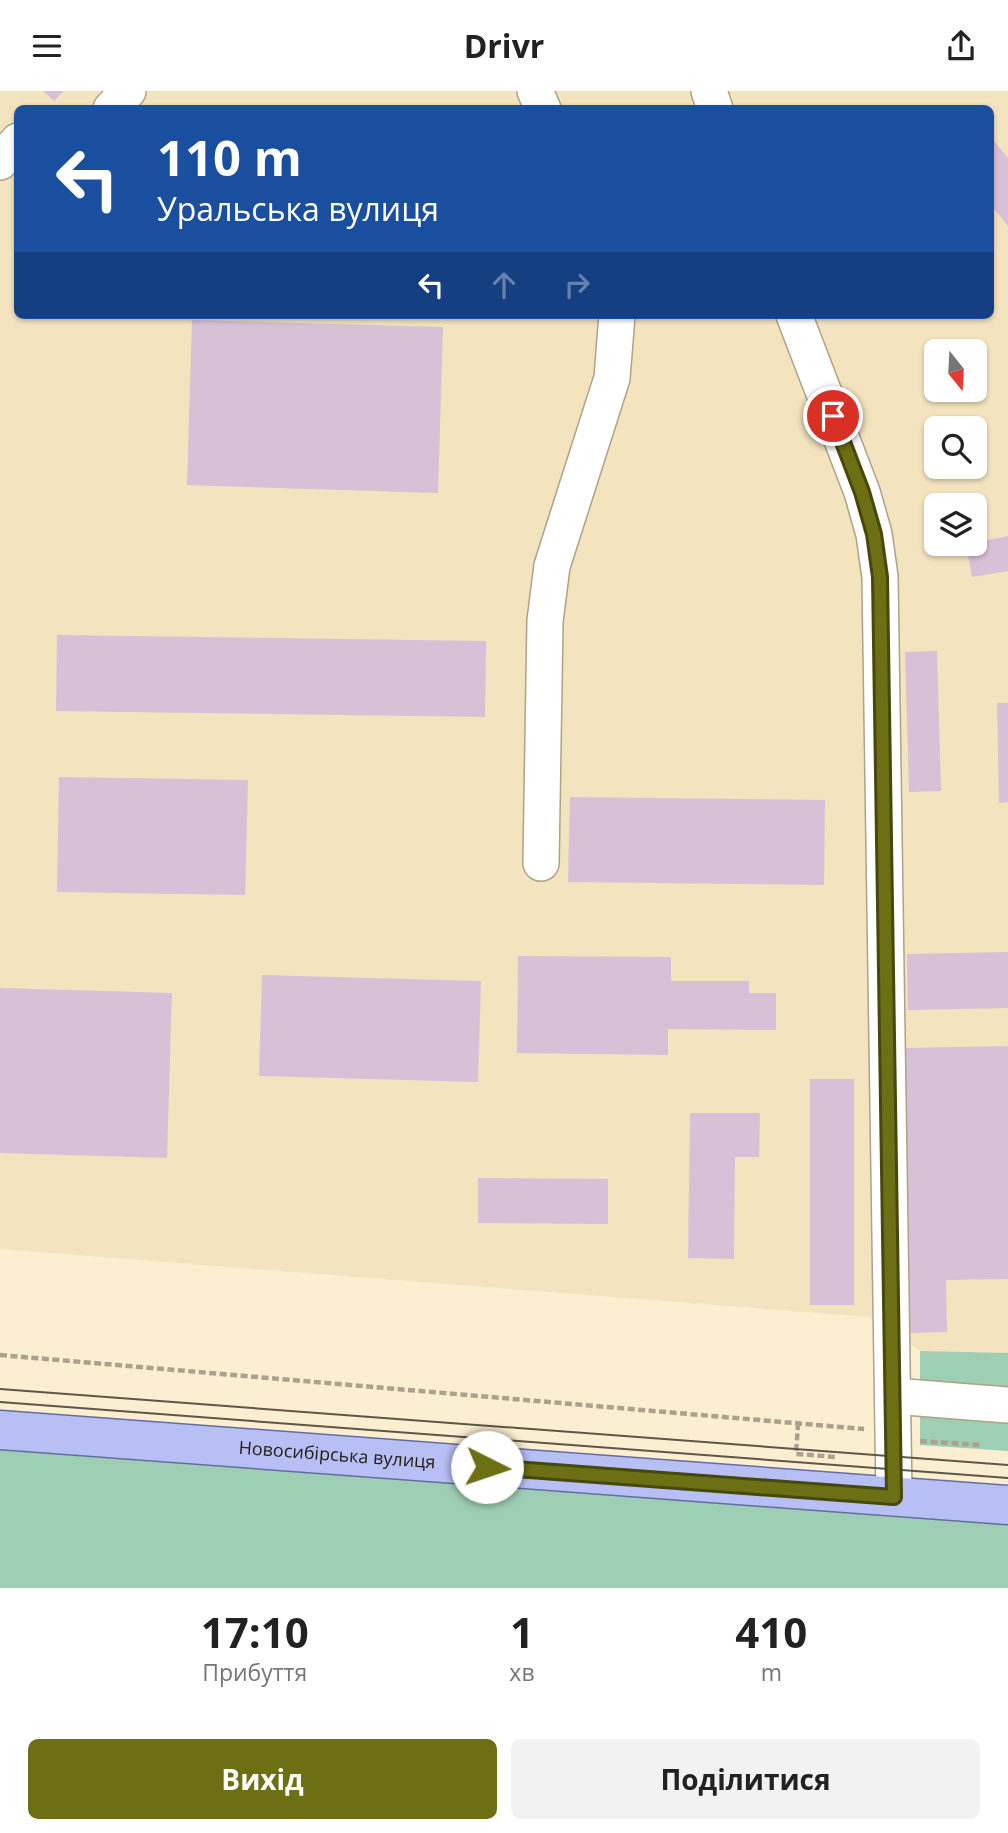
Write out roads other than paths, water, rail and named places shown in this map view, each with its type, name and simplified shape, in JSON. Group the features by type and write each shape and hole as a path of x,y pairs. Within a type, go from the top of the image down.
{"main road":[{"name":"Новосибірська вулиця","path":"0,1430 1008,1505"}],"street":[{"path":"115,105 128,91"},
{"path":"0,162 14,146"},
{"path":"541,863 545,621 552,566 612,378 617,319"},
{"path":"796,319 862,492 874,534 880,577 894,1497"},
{"path":"893,1396 1008,1405"}],"tram line":[{"path":"0,1389 1008,1465"},
{"path":"0,1402 1008,1478"}]}
